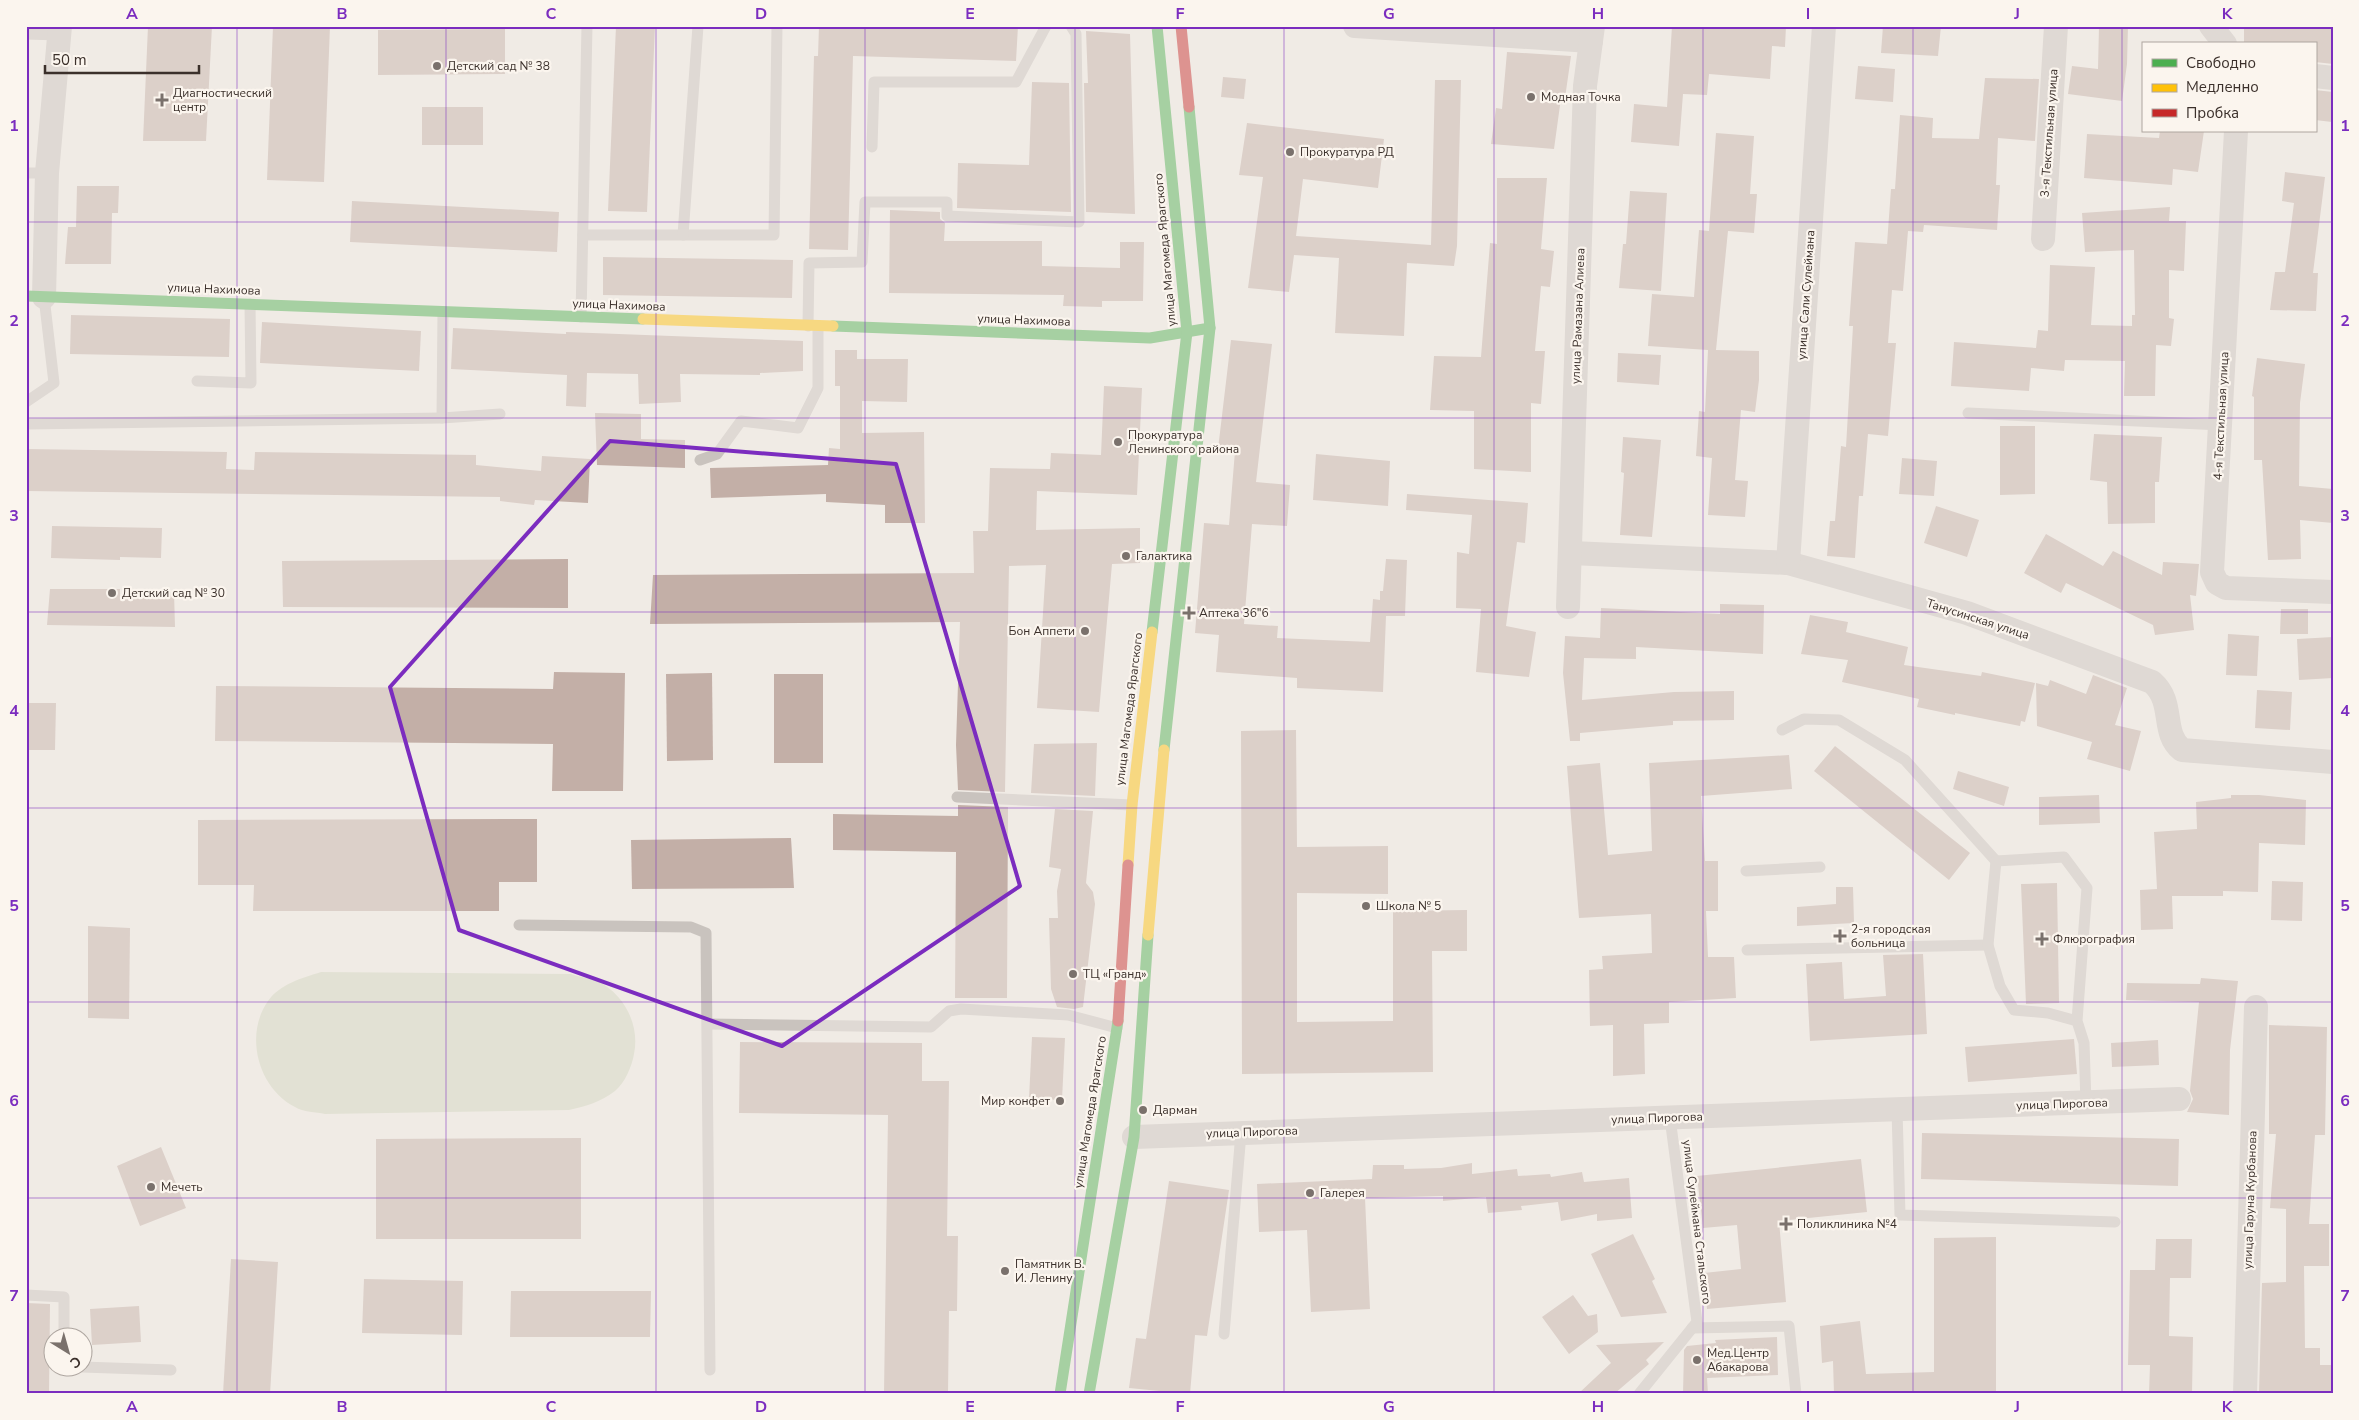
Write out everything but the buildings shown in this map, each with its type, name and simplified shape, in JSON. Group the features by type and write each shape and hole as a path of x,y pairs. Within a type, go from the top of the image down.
{"main road":[{"name":"улица Магомеда Ярагского","path":"1089,1394 1134,1137 1141,1026 1145,804 1187,332 1157,26"},
{"name":"улица Магомеда Ярагского","path":"1060,1394 1117,1029 1145,804 1210,328 1181,26"},
{"name":"улица Нахимова","path":"35,296 1150,338 1210,328"}],"street":[{"path":"1355,26 1592,34"},
{"name":"улица Сали Сулеймана","path":"1788,563 1824,26"},
{"name":"3-я Текстильная улица","path":"2043,239 2056,26"},
{"path":"2211,26 2224,42"},
{"path":"35,296 37,173 60,31"},
{"name":"улица Рамазана Алиева","path":"1568,607 1572,553 1585,86 1592,34"},
{"path":"2316,76 2333,78"},
{"name":"4-я Текстильная улица","path":"2236,132 2212,572 2216,583 2226,588 2333,592"},
{"name":"Танусинская улица","path":"1572,553 1788,563 1967,613 2152,682 2161,690 2165,701 2171,735 2175,744 2182,750 2333,762"},
{"name":"улица Гаруна Курбанова","path":"2245,1394 2256,1007"},
{"name":"улица Пирогова","path":"1134,1137 2179,1099"}],"lane":[{"path":"581,317 587,26"},
{"path":"683,235 698,26"},
{"path":"583,235 774,235 777,26"},
{"path":"872,147 874,82 1016,82 1046,26"},
{"path":"700,460 717,454 741,422 798,428 818,388 809,263 862,262 865,202 946,202 947,216 1079,222 1076,34 1071,26"},
{"path":"26,34 60,31"},
{"path":"26,402 54,383 35,296"},
{"path":"197,381 250,383 250,304"},
{"path":"442,418 443,312"},
{"path":"1968,413 2221,425"},
{"path":"26,424 442,418 500,414"},
{"path":"1782,730 1804,719 1839,720 1905,760 1996,861 1988,945 2000,986 2014,1010 2048,1013 2077,1021"},
{"path":"957,797 1145,804"},
{"path":"1996,861 2064,857 2087,888 2077,1021 2084,1043 2086,1103"},
{"path":"1746,872 1820,867"},
{"path":"519,925 692,927 704,931 707,936 710,1370"},
{"path":"1747,950 1988,945"},
{"path":"708,1024 931,1027 949,1011 961,1009 1068,1015 1117,1029 1141,1026"},
{"path":"1897,1110 1900,1215 2115,1222"},
{"name":"улица Сулеймана Стальского","path":"1670,1118 1697,1322 1692,1328"},
{"path":"1224,1334 1241,1133"},
{"path":"26,1295 64,1297 64,1328"},
{"path":"1639,1394 1692,1328 1789,1326 1796,1394"},
{"path":"92,1367 171,1370"}],"highlighted area":[{"path":"610,441 896,464 1020,886 782,1046 459,930 390,687"}],"green space":[{"path":"321,972 571,974 594,980 615,994 623,1002 628,1012 635,1033 632,1064 625,1079 615,1091 593,1103 569,1110 325,1114 302,1110 282,1098 264,1074 256,1044 257,1029 261,1015 273,995 292,982"}],"traffic: fast":[{"path":"1152,632 1187,332 1157,26"},
{"path":"1164,750 1210,328 1189,107"},
{"path":"26,296 643,319"},
{"path":"833,326 1150,338 1210,328"},
{"path":"1089,1394 1134,1137 1148,935"},
{"path":"1060,1394 1118,1021"}],"traffic: slow":[{"path":"643,319 833,326"},
{"path":"1128,865 1132,805 1152,632"},
{"path":"1148,935 1164,750"}],"traffic: jam":[{"path":"1181,26 1189,107"},
{"path":"1118,1021 1128,865"}],"place":[{"name":"Детский сад № 38","path":"437,66"},
{"name":"Модная Точка","path":"1531,97"},
{"name":"Диагностический центр","path":"162,100"},
{"name":"Прокуратура РД","path":"1290,152"},
{"name":"Прокуратура Ленинского района","path":"1118,442"},
{"name":"Галактика","path":"1126,556"},
{"name":"Детский сад № 30","path":"112,593"},
{"name":"Аптека 36\"6","path":"1189,613"},
{"name":"Бон Аппети","path":"1085,631"},
{"name":"Школа № 5","path":"1366,906"},
{"name":"2-я городская больница","path":"1840,936"},
{"name":"Флюрография","path":"2042,939"},
{"name":"ТЦ «Гранд»","path":"1073,974"},
{"name":"Мир конфет","path":"1060,1101"},
{"name":"Дарман","path":"1143,1110"},
{"name":"Мечеть","path":"151,1187"},
{"name":"Галерея","path":"1310,1193"},
{"name":"Поликлиника №4","path":"1786,1224"},
{"name":"Памятник В. И. Ленину","path":"1005,1271"},
{"name":"Мед.Центр Абакарова","path":"1697,1360"}]}
